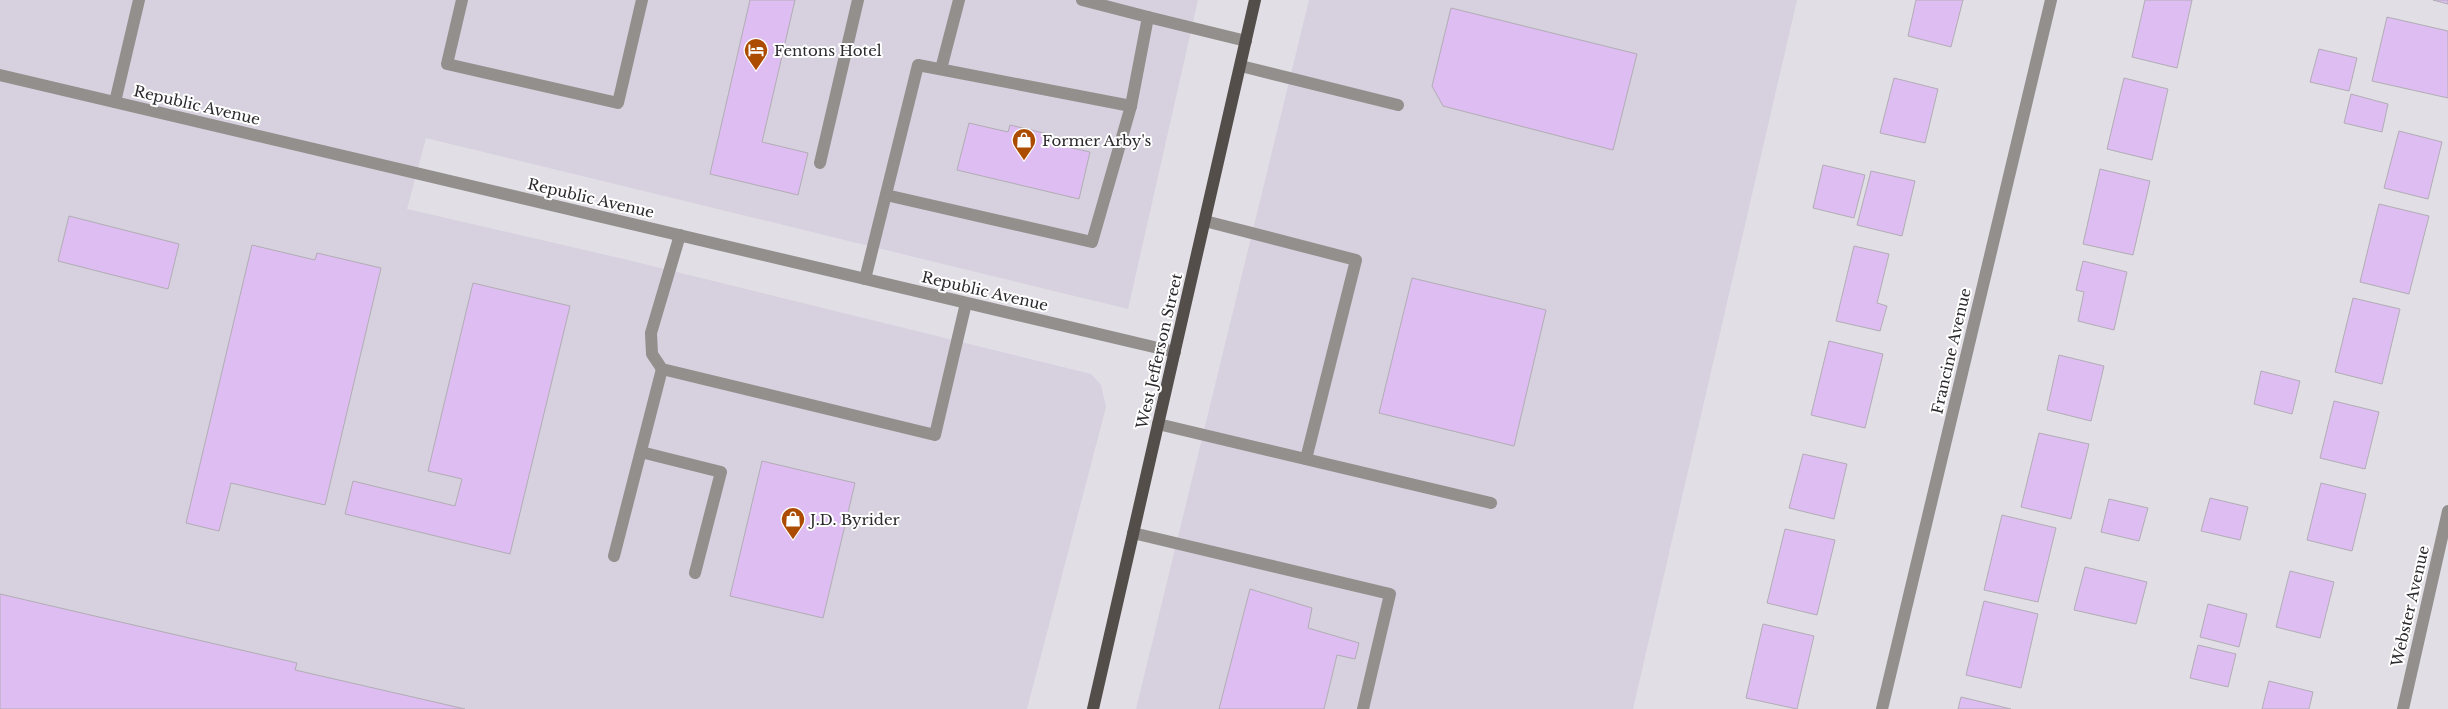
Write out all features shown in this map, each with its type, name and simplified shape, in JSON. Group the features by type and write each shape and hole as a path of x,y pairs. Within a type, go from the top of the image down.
{"main road":[{"name":"West Jefferson Street","path":"1093,709 1255,0"}],"street":[{"path":"115,102 139,0"},
{"path":"462,0 447,64 618,103 642,0"},
{"path":"820,163 858,0"},
{"path":"941,69 959,0"},
{"path":"1082,0 1246,41"},
{"name":"Francine Avenue","path":"1882,709 2051,0"},
{"path":"886,195 1092,242 1131,106 1148,17"},
{"path":"865,279 918,65 1131,106"},
{"path":"1241,66 1398,106"},
{"name":"Republic Avenue","path":"0,75 1175,352"},
{"path":"1205,220 1356,260 1306,459"},
{"path":"680,235 651,333 652,354 662,369 935,435 966,303"},
{"path":"614,556 662,369"},
{"path":"1158,424 1491,503"},
{"path":"641,452 721,472 696,573"},
{"name":"Webster Avenue","path":"2403,709 2448,511"},
{"path":"1133,533 1390,594 1363,709"}],"shaded area":[{"path":"0,0 1198,0 1128,309 426,138 407,209 628,260 1091,374 1101,385 1106,407 1027,709 0,709"},
{"path":"1309,0 1797,0 1633,709 1136,709"}],"building":[{"name":"Fentons Hotel","path":"750,0 795,0 762,142 808,153 798,195 710,174"},
{"path":"1916,0 1963,0 1951,47 1908,36"},
{"path":"2145,0 2192,0 2177,68 2132,57"},
{"path":"2433,0 2448,0 2448,4"},
{"path":"1451,8 1637,54 1613,150 1443,106 1432,86"},
{"path":"2387,17 2448,31 2448,98 2372,81"},
{"path":"2319,49 2357,58 2349,91 2310,82"},
{"path":"1894,78 1938,89 1925,143 1880,133"},
{"path":"2124,78 2168,89 2152,160 2107,149"},
{"path":"2351,94 2388,104 2382,132 2344,123"},
{"name":"Former Arby's","path":"969,123 1008,132 1010,125 1052,135 1050,143 1090,152 1079,199 957,170"},
{"path":"2399,131 2442,142 2428,199 2384,188"},
{"path":"1823,165 1865,175 1854,218 1813,208"},
{"path":"2100,169 2150,181 2133,255 2083,244"},
{"path":"1871,171 1915,181 1902,236 1857,225"},
{"path":"2379,204 2429,216 2409,294 2360,282"},
{"path":"69,216 179,244 168,289 58,261"},
{"path":"252,245 315,260 317,253 381,268 325,505 231,483 219,531 186,523"},
{"path":"1854,246 1889,254 1877,303 1887,306 1880,331 1836,321"},
{"path":"2083,261 2127,272 2114,330 2078,321 2084,292 2076,290"},
{"path":"1412,278 1546,310 1514,446 1379,413"},
{"path":"473,283 570,306 510,554 345,514 353,481 455,506 462,479 428,471"},
{"path":"2353,298 2400,309 2382,384 2335,372"},
{"path":"1829,341 1883,354 1865,428 1811,415"},
{"path":"2059,355 2104,366 2091,421 2047,410"},
{"path":"2261,371 2300,381 2292,414 2254,404"},
{"path":"2334,401 2379,412 2365,469 2320,458"},
{"path":"2039,433 2089,444 2071,519 2021,507"},
{"path":"1803,454 1847,464 1834,519 1789,508"},
{"name":"J.D. Byrider","path":"762,461 855,483 823,618 730,596"},
{"path":"2321,483 2366,494 2352,551 2307,540"},
{"path":"2210,498 2248,507 2240,540 2201,531"},
{"path":"2109,499 2148,508 2139,541 2101,532"},
{"path":"2002,515 2056,528 2038,602 1984,590"},
{"path":"1785,529 1835,540 1817,615 1767,603"},
{"path":"2085,567 2147,582 2136,624 2074,610"},
{"path":"2290,571 2334,582 2320,638 2276,627"},
{"path":"1250,589 1312,608 1308,628 1359,643 1355,659 1337,655 1324,709 1219,709"},
{"path":"0,594 297,663 295,670 465,709 0,709"},
{"path":"1984,601 2038,614 2021,688 1966,675"},
{"path":"2208,604 2247,614 2239,647 2200,637"},
{"path":"1763,624 1814,636 1797,709 1746,698"},
{"path":"2198,645 2236,654 2228,687 2190,678"},
{"path":"2269,681 2313,692 2309,709 2262,709"},
{"path":"1961,697 2011,709 1958,709"}],"place":[{"name":"Fentons Hotel","path":"756,71"},
{"name":"Former Arby's","path":"1024,161"},
{"name":"J.D. Byrider","path":"793,540"}]}
